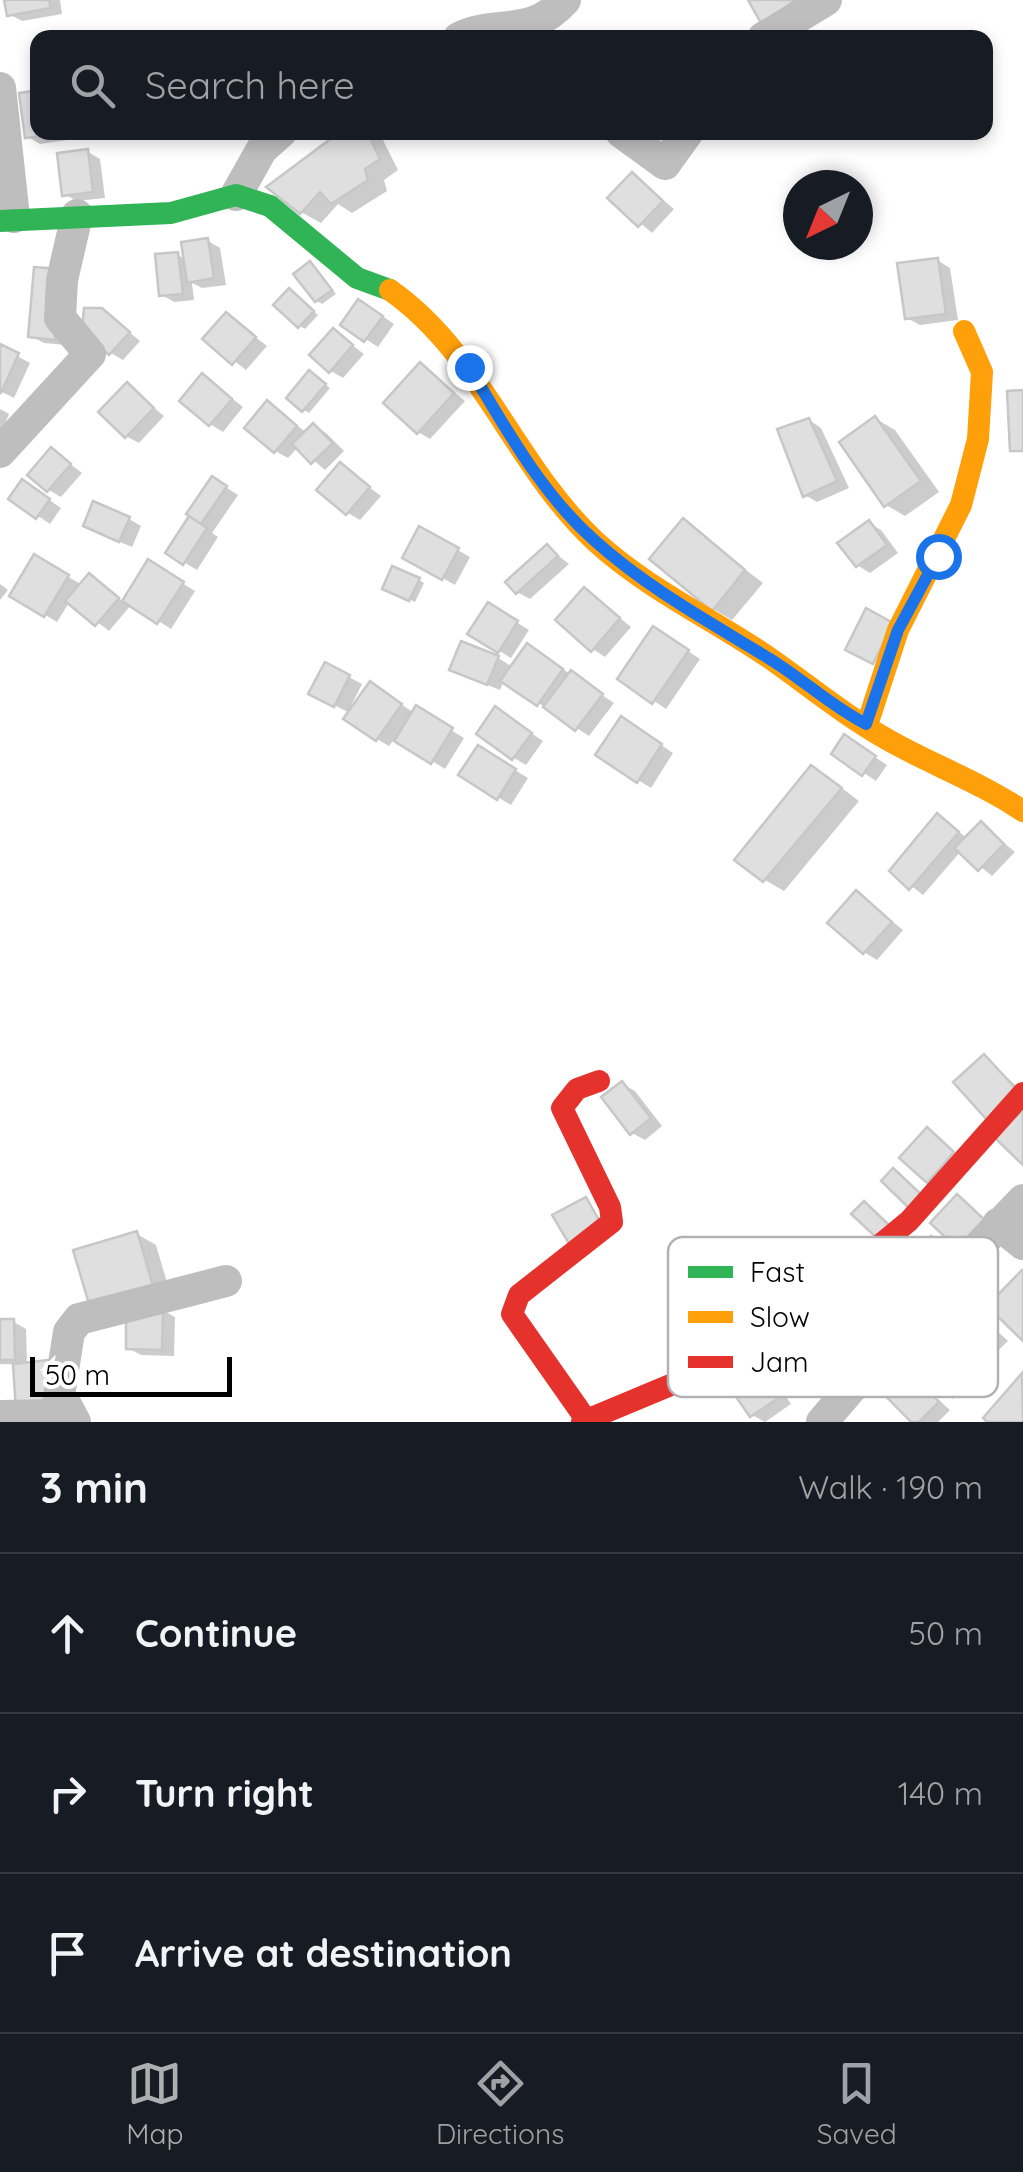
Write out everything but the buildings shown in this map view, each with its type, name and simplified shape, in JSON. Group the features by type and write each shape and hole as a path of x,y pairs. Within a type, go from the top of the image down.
{"street":[{"path":"528,30 550,17 565,0"},
{"path":"776,30 826,0"},
{"path":"0,88 7,219 171,212 236,196 270,206 356,278 391,290 426,316 469,367 523,458 595,541 696,616 769,658 831,706 903,748 972,778 1023,811"},
{"path":"236,196 262,149 272,140"},
{"path":"632,140 665,164 682,140"},
{"path":"0,452 90,354 60,318 62,280 77,215"},
{"path":"866,724 898,630 960,506 978,439 982,372 964,332"},
{"path":"600,1081 586,1083 569,1096 562,1108 610,1207 612,1222 606,1231 520,1295 512,1314 584,1420 668,1386"},
{"path":"891,1237 909,1222 1023,1094"},
{"path":"1011,1234 1023,1200"},
{"path":"0,1416 65,1418 69,1332 78,1319 226,1281"},
{"path":"822,1422 847,1397"}],"traffic: fast":[{"path":"0,221 171,213 236,195 270,206 357,278 390,290"}],"traffic: slow":[{"path":"390,290 422,316 449,346 567,511 615,558 771,659 868,728 1023,811"},
{"path":"867,725 898,630 961,505 978,439 982,372 964,331"}],"traffic: jam":[{"path":"585,1418 512,1314 519,1295 612,1222 610,1207 562,1108 577,1089 599,1081"},
{"path":"890,1237 909,1221 1023,1093"},
{"path":"582,1422 668,1386"}],"route":[{"path":"469,367 523,458 595,541 707,624 769,658 831,706 866,724 898,630 938,556"}]}
